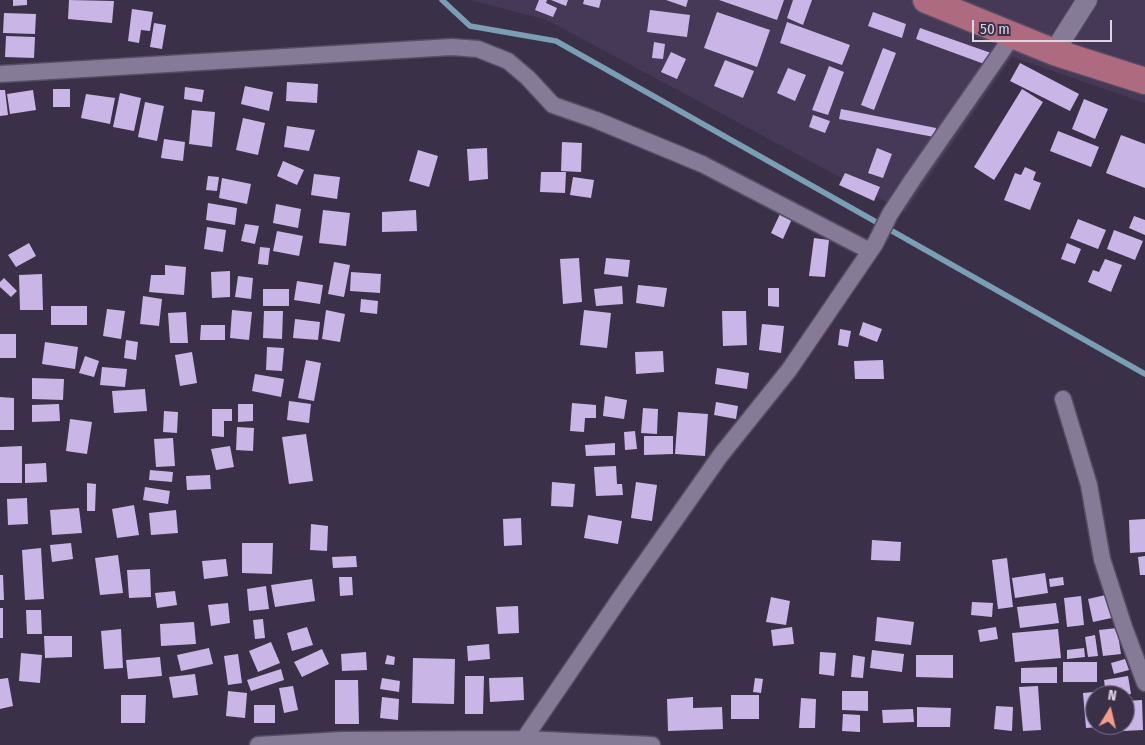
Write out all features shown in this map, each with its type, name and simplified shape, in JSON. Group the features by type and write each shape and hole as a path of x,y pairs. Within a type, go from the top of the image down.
{"main road":[{"path":"926,0 1014,34 1054,52 1145,80"}],"street":[{"path":"1054,52 1087,0"},
{"path":"524,739 703,481 789,370 873,247 890,214 1014,34"},
{"path":"0,74 452,47 478,50 508,61 528,78 553,105 621,130 702,164 873,247"},
{"path":"1063,399 1089,485 1102,559 1145,683"},
{"path":"258,745 342,740 524,739 652,745"}],"shaded area":[{"path":"470,0 1145,0 1145,103 1012,57 905,212 547,20"}],"building":[{"path":"13,0 27,0 27,5 13,6"},
{"path":"69,0 114,1 112,23 68,19"},
{"path":"539,0 547,0 546,3 557,8 553,17 535,10"},
{"path":"551,0 568,0 566,6"},
{"path":"584,0 601,0 599,8 583,4"},
{"path":"666,0 688,0 686,7"},
{"path":"719,0 784,0 777,20"},
{"path":"793,0 812,0 803,25 787,18"},
{"path":"132,9 153,12 150,31 141,30 139,43 128,41"},
{"path":"650,10 690,15 687,37 647,32"},
{"path":"717,12 770,30 757,67 704,48"},
{"path":"873,12 906,24 902,38 868,26"},
{"path":"4,13 36,14 35,34 3,33"},
{"path":"787,22 850,45 842,65 780,43"},
{"path":"154,23 166,25 162,49 150,47"},
{"path":"920,28 991,53 987,65 916,39"},
{"path":"6,36 35,37 34,58 5,57"},
{"path":"654,42 665,44 663,59 652,58"},
{"path":"883,48 896,53 874,110 861,105"},
{"path":"671,52 686,59 677,79 661,72"},
{"path":"725,60 754,71 743,98 714,86"},
{"path":"1020,63 1079,94 1070,111 1010,81"},
{"path":"829,66 844,72 828,115 812,110"},
{"path":"788,68 806,75 795,101 777,93"},
{"path":"287,82 318,84 317,103 286,101"},
{"path":"245,86 273,92 269,111 241,104"},
{"path":"185,87 204,90 202,102 184,99"},
{"path":"53,89 70,89 70,107 53,107"},
{"path":"1022,89 1043,102 994,180 974,167"},
{"path":"0,90 5,90 8,115 0,116"},
{"path":"33,90 36,110 10,114 7,94"},
{"path":"120,93 141,98 134,131 113,127"},
{"path":"86,94 115,98 110,124 81,118"},
{"path":"1084,99 1108,109 1095,139 1072,129"},
{"path":"145,102 164,106 157,141 138,137"},
{"path":"841,109 936,128 934,137 839,119"},
{"path":"192,110 215,112 212,147 189,144"},
{"path":"813,115 830,121 825,133 809,127"},
{"path":"243,118 265,123 258,155 236,150"},
{"path":"287,126 315,130 309,151 284,147"},
{"path":"1058,131 1099,147 1091,167 1050,151"},
{"path":"1121,135 1145,144 1145,188 1106,173"},
{"path":"164,139 185,142 183,161 161,158"},
{"path":"562,142 582,143 581,172 561,171"},
{"path":"487,148 488,179 469,181 467,149"},
{"path":"877,148 892,154 883,178 868,173"},
{"path":"418,150 438,156 429,187 409,181"},
{"path":"283,161 304,170 297,185 277,176"},
{"path":"1025,167 1036,172 1033,180 1041,183 1030,210 1004,200 1015,173 1021,175"},
{"path":"541,172 566,172 565,193 540,192"},
{"path":"845,173 880,187 874,201 839,185"},
{"path":"314,174 340,177 337,199 311,195"},
{"path":"208,176 219,177 217,191 206,190"},
{"path":"573,177 594,180 591,198 570,195"},
{"path":"222,178 251,184 247,204 219,198"},
{"path":"208,203 237,208 235,225 206,220"},
{"path":"276,204 301,209 298,228 273,223"},
{"path":"323,210 350,213 346,246 319,243"},
{"path":"416,210 417,231 382,232 382,212"},
{"path":"780,214 792,219 783,239 771,233"},
{"path":"1134,216 1145,220 1145,235 1129,228"},
{"path":"1078,219 1106,230 1098,249 1070,238"},
{"path":"245,224 259,226 255,244 241,241"},
{"path":"207,227 226,230 223,252 204,249"},
{"path":"1114,230 1143,241 1135,260 1107,249"},
{"path":"277,231 303,236 299,256 273,251"},
{"path":"814,238 829,240 825,277 809,276"},
{"path":"29,243 36,256 16,267 8,255"},
{"path":"1067,243 1081,249 1075,264 1061,259"},
{"path":"260,247 270,248 268,265 258,264"},
{"path":"579,258 582,302 563,304 560,259"},
{"path":"606,258 630,260 628,277 604,274"},
{"path":"1105,259 1122,265 1111,292 1088,282 1093,270 1099,272"},
{"path":"334,262 350,265 344,297 328,294"},
{"path":"165,265 186,267 184,295 149,292 151,275 165,275"},
{"path":"230,271 230,297 212,298 211,272"},
{"path":"351,272 381,274 380,293 350,291"},
{"path":"42,274 43,310 20,310 19,275"},
{"path":"238,276 253,278 251,299 235,297"},
{"path":"4,278 17,291 11,297 0,287 0,282"},
{"path":"297,281 323,285 320,304 294,300"},
{"path":"638,285 667,288 664,307 636,303"},
{"path":"622,286 623,304 596,306 594,289"},
{"path":"768,288 779,288 779,307 768,306"},
{"path":"263,289 289,289 289,306 263,306"},
{"path":"143,296 162,299 159,326 140,324"},
{"path":"361,299 378,301 377,314 360,312"},
{"path":"51,306 87,306 87,325 51,325"},
{"path":"107,309 125,311 121,339 103,336"},
{"path":"232,310 252,312 249,340 230,338"},
{"path":"326,310 345,314 340,342 322,339"},
{"path":"584,310 611,313 607,348 580,345"},
{"path":"264,311 283,311 282,339 263,338"},
{"path":"722,311 746,311 747,345 723,346"},
{"path":"186,312 188,343 170,343 168,313"},
{"path":"295,319 320,322 318,340 293,338"},
{"path":"863,322 882,329 877,342 859,335"},
{"path":"762,324 784,326 781,353 759,350"},
{"path":"201,325 225,325 225,340 200,340"},
{"path":"840,329 851,331 848,347 838,345"},
{"path":"0,334 16,334 16,358 0,358"},
{"path":"126,340 138,342 136,360 124,358"},
{"path":"45,342 78,347 75,369 42,364"},
{"path":"267,347 284,348 282,371 266,370"},
{"path":"663,351 664,372 636,374 635,352"},
{"path":"192,352 197,383 180,386 175,355"},
{"path":"85,356 99,361 94,377 79,373"},
{"path":"306,360 321,363 314,401 298,398"},
{"path":"883,360 884,379 855,379 854,361"},
{"path":"102,367 127,369 125,387 100,385"},
{"path":"717,368 749,373 747,389 715,384"},
{"path":"255,374 284,379 281,397 252,391"},
{"path":"32,378 64,379 63,400 32,399"},
{"path":"145,389 147,411 114,413 112,391"},
{"path":"605,396 627,400 624,419 603,416"},
{"path":"0,397 14,398 14,430 0,430"},
{"path":"289,401 311,404 309,423 287,420"},
{"path":"716,402 738,406 736,419 714,415"},
{"path":"572,403 596,405 596,418 585,418 584,432 570,431"},
{"path":"59,404 60,421 32,422 32,405"},
{"path":"238,404 253,404 253,421 238,422"},
{"path":"643,408 658,409 657,434 641,433"},
{"path":"212,409 232,409 232,421 224,421 224,437 212,436"},
{"path":"164,411 178,412 177,433 163,432"},
{"path":"678,412 708,414 705,456 675,454"},
{"path":"70,419 92,422 87,454 66,451"},
{"path":"237,427 254,428 253,451 236,450"},
{"path":"635,431 637,449 625,450 624,432"},
{"path":"306,434 313,481 289,484 282,437"},
{"path":"644,436 673,436 673,454 644,455"},
{"path":"173,438 175,466 156,467 154,439"},
{"path":"615,443 615,455 586,456 585,445"},
{"path":"22,446 22,483 0,483 0,447"},
{"path":"230,446 234,467 216,470 211,449"},
{"path":"46,463 47,482 25,483 25,464"},
{"path":"616,466 617,484 622,484 623,495 596,496 594,467"},
{"path":"150,470 173,472 172,482 149,480"},
{"path":"210,475 211,489 187,490 186,476"},
{"path":"552,482 575,484 573,507 551,506"},
{"path":"636,482 657,485 652,521 631,518"},
{"path":"87,483 96,484 95,511 87,511"},
{"path":"145,487 170,491 168,504 143,500"},
{"path":"27,498 28,524 8,525 7,499"},
{"path":"134,505 139,535 117,538 112,509"},
{"path":"79,508 82,533 52,535 50,510"},
{"path":"176,510 178,533 151,535 149,513"},
{"path":"588,515 622,521 618,544 584,538"},
{"path":"521,518 522,545 504,546 503,519"},
{"path":"1145,519 1145,552 1130,553 1129,520"},
{"path":"311,524 328,526 327,551 310,550"},
{"path":"872,540 901,542 900,561 871,560"},
{"path":"71,543 73,559 52,562 50,545"},
{"path":"242,543 273,543 272,574 242,573"},
{"path":"41,548 44,599 25,600 22,550"},
{"path":"118,555 123,593 100,595 95,558"},
{"path":"356,556 357,567 333,568 332,557"},
{"path":"1145,556 1145,575 1140,575 1138,557"},
{"path":"1007,558 1013,607 998,609 992,560"},
{"path":"226,559 228,576 204,579 202,561"},
{"path":"150,569 151,597 129,598 127,570"},
{"path":"1045,573 1048,593 1015,598 1012,578"},
{"path":"0,575 3,575 4,600 0,600"},
{"path":"339,577 352,577 353,595 340,596"},
{"path":"1063,577 1064,585 1050,587 1049,579"},
{"path":"312,579 315,601 275,607 271,585"},
{"path":"266,586 269,609 249,611 247,589"},
{"path":"175,591 177,605 157,608 155,593"},
{"path":"1110,594 1116,617 1093,622 1088,599"},
{"path":"1081,596 1084,625 1067,627 1064,598"},
{"path":"771,597 790,601 786,625 766,622"},
{"path":"972,602 993,603 992,617 971,615"},
{"path":"228,603 230,623 211,626 208,605"},
{"path":"1056,603 1059,623 1020,628 1017,607"},
{"path":"518,606 519,633 498,634 496,607"},
{"path":"0,608 3,608 3,638 0,638"},
{"path":"26,610 41,610 42,634 27,634"},
{"path":"877,617 914,622 911,645 875,641"},
{"path":"263,619 265,638 255,639 253,620"},
{"path":"194,622 196,644 161,646 160,624"},
{"path":"307,627 313,645 292,651 287,633"},
{"path":"792,627 794,644 773,646 771,630"},
{"path":"996,627 998,639 980,642 978,630"},
{"path":"1117,628 1121,654 1103,656 1099,630"},
{"path":"121,629 123,668 104,669 101,631"},
{"path":"1058,629 1061,658 1015,662 1012,633"},
{"path":"1095,635 1098,656 1088,657 1085,637"},
{"path":"44,636 72,636 72,657 45,658"},
{"path":"271,642 280,663 258,672 249,651"},
{"path":"489,644 490,659 468,661 467,646"},
{"path":"209,648 213,664 181,671 177,655"},
{"path":"1084,648 1085,657 1067,659 1067,650"},
{"path":"322,649 329,664 302,677 294,662"},
{"path":"872,650 904,654 902,672 870,668"},
{"path":"366,652 367,670 342,671 341,654"},
{"path":"820,652 836,653 834,676 819,674"},
{"path":"21,653 42,655 40,683 19,681"},
{"path":"238,654 242,683 228,685 224,656"},
{"path":"387,655 395,657 394,665 385,664"},
{"path":"853,655 865,657 863,678 851,677"},
{"path":"916,655 953,655 953,678 916,677"},
{"path":"160,657 162,676 128,679 126,660"},
{"path":"413,658 455,659 454,704 412,703"},
{"path":"1125,659 1129,670 1114,674 1111,663"},
{"path":"1063,662 1097,662 1097,682 1063,682"},
{"path":"1057,667 1057,683 1021,683 1021,668"},
{"path":"281,669 284,680 251,691 247,680"},
{"path":"195,674 198,695 173,698 169,677"},
{"path":"465,676 484,676 483,714 465,714"},
{"path":"1128,676 1130,685 1105,685 1104,680"},
{"path":"523,677 524,700 490,702 489,678"},
{"path":"8,678 13,706 0,709 0,679"},
{"path":"382,678 400,681 399,692 380,689"},
{"path":"755,678 763,679 761,693 753,692"},
{"path":"335,680 358,680 359,724 335,724"},
{"path":"293,686 298,710 284,713 279,688"},
{"path":"1038,686 1041,730 1023,731 1019,687"},
{"path":"228,691 247,693 245,718 226,716"},
{"path":"842,691 868,691 868,711 842,710"},
{"path":"1083,693 1085,693 1085,716"},
{"path":"121,695 146,695 145,723 121,723"},
{"path":"731,695 759,695 759,719 731,719"},
{"path":"382,697 399,699 398,720 380,718"},
{"path":"693,697 693,708 722,707 723,729 668,731 667,699"},
{"path":"801,698 816,699 815,728 799,728"},
{"path":"1135,700 1142,700 1143,730 1135,730"},
{"path":"254,705 275,705 275,723 254,723"},
{"path":"996,706 1013,707 1012,731 994,729"},
{"path":"917,707 951,708 950,727 917,727"},
{"path":"913,709 914,722 883,723 882,710"},
{"path":"843,714 860,715 860,732 842,731"}],"waterway":[{"path":"442,0 470,26 556,41 1145,374"}]}
